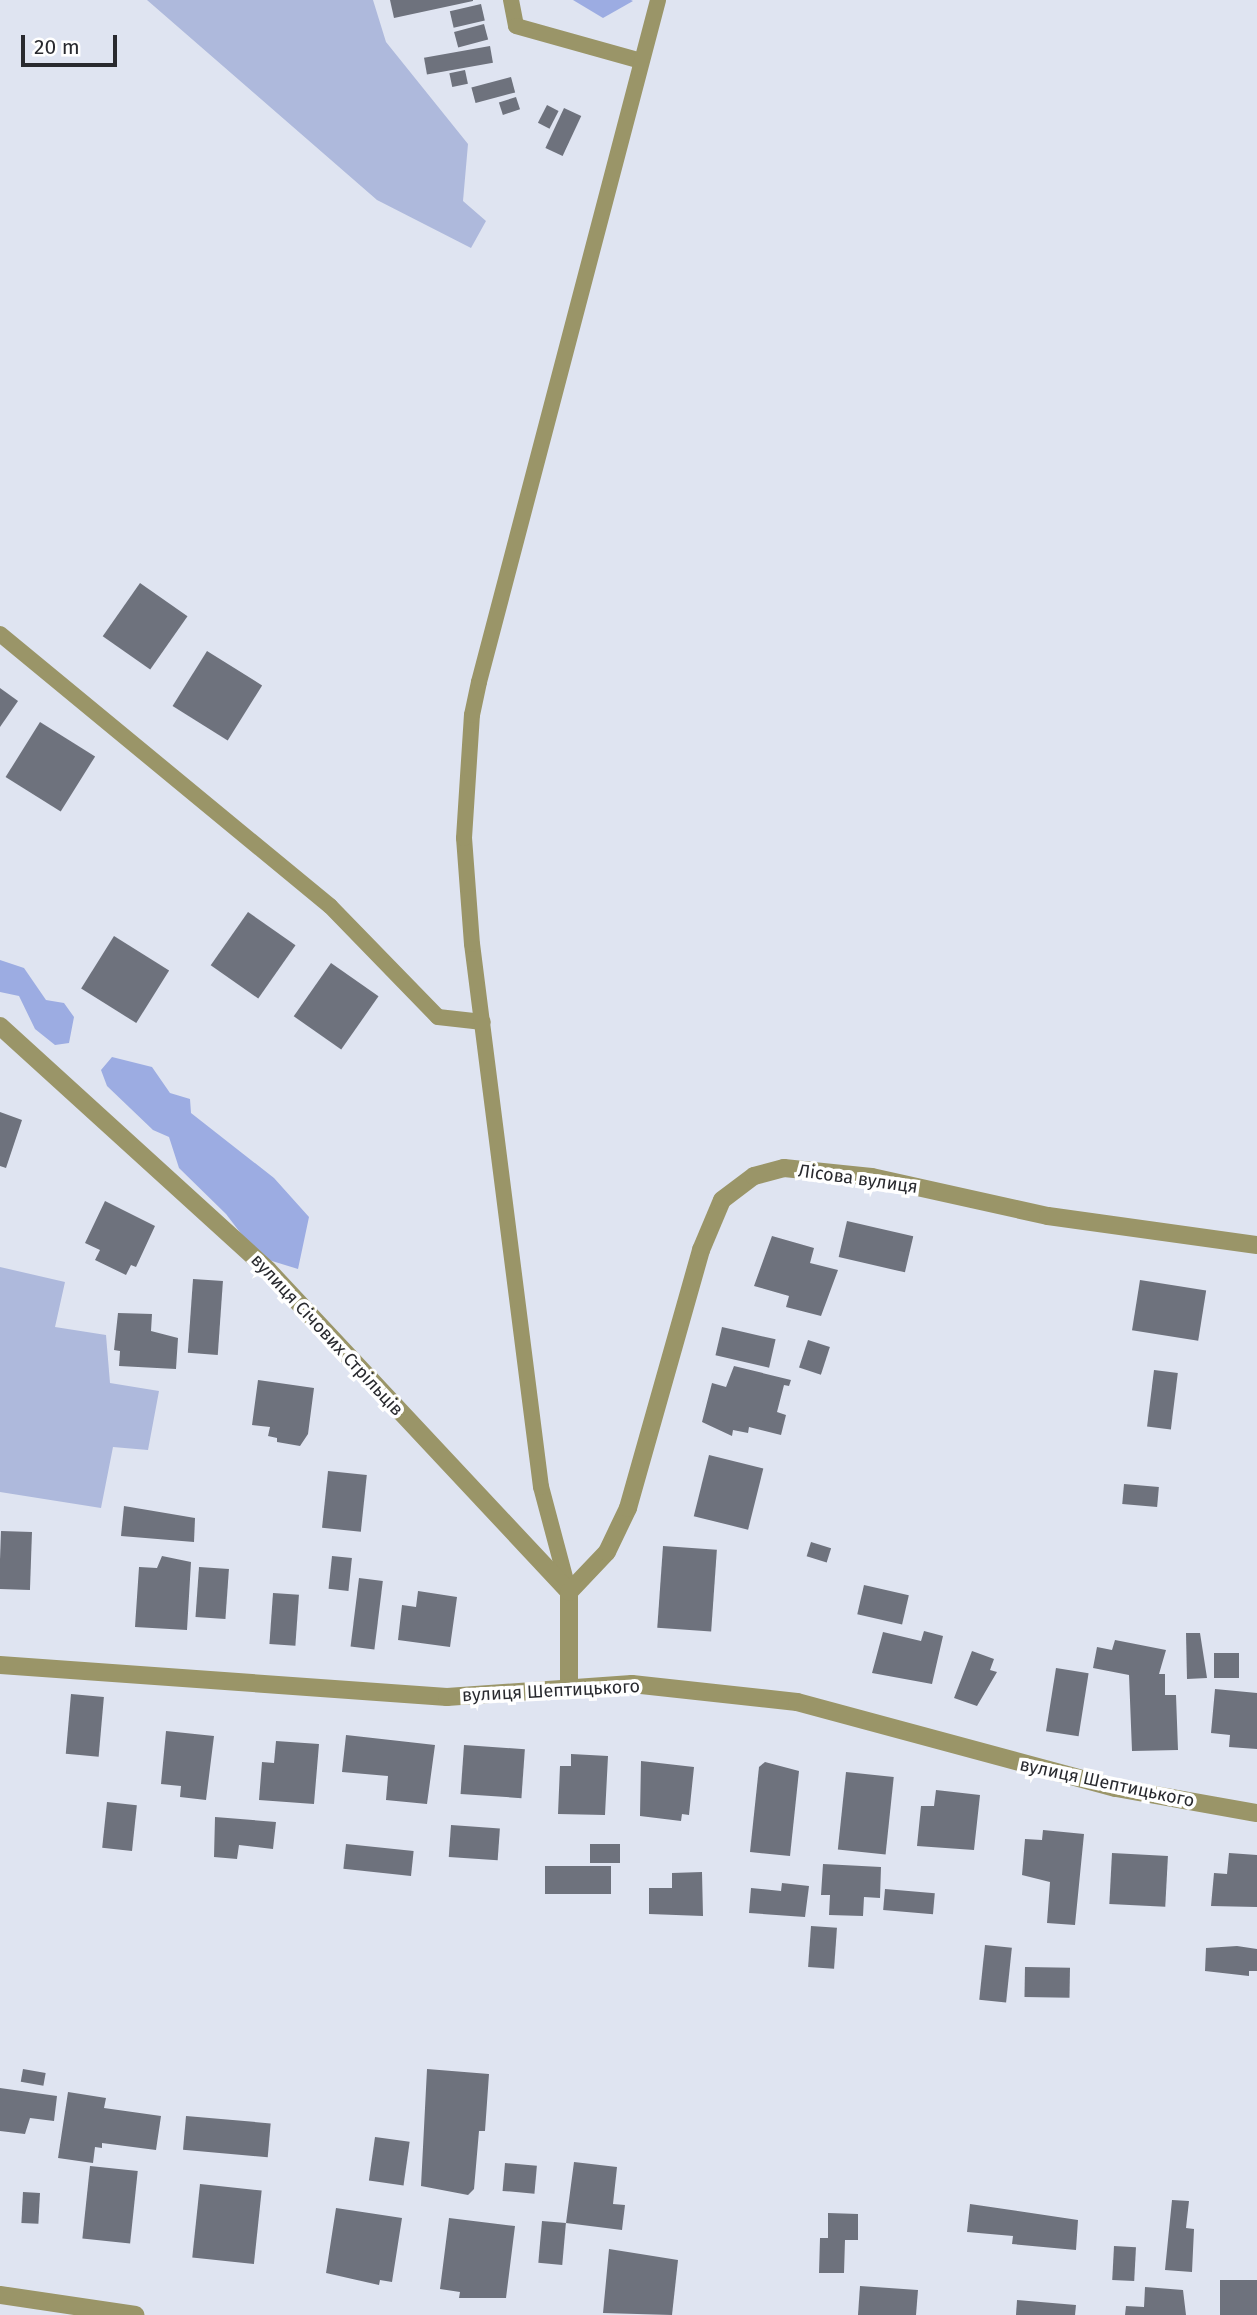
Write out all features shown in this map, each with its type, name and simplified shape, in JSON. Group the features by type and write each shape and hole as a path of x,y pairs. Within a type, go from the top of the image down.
{"street":[{"name":"вулиця Січових Стрільців","path":"0,1026 268,1270 569,1592"},
{"name":"Лісова вулиця","path":"569,1592 607,1552 628,1508 701,1251 722,1200 754,1176 784,1168 872,1177 1048,1216 1257,1245"},
{"path":"569,1592 569,1688"},
{"name":"вулиця Шептицького","path":"0,1665 447,1697 632,1684 797,1702 1116,1788 1257,1813"},
{"path":"0,2295 136,2315"}],"lane":[{"path":"511,0 516,26 641,61"},
{"path":"569,1592 541,1487 483,1021 464,838 472,715 658,0"},
{"path":"0,634 330,906 438,1017 483,1021"}],"shaded area":[{"path":"147,0 373,0 386,42 468,144 463,201 486,221 471,248 377,200"},
{"path":"573,0 631,0 633,1 603,18"},
{"path":"0,960 24,968 46,1000 64,1003 74,1017 69,1043 55,1045 35,1029 19,996 0,992"},
{"path":"112,1057 152,1067 170,1093 190,1099 191,1113 274,1178 309,1217 298,1269 259,1257 226,1214 179,1168 169,1137 153,1130 107,1086 101,1070"},
{"path":"0,1267 65,1282 55,1327 106,1335 110,1383 159,1391 148,1450 113,1447 101,1508 0,1492"}],"building":[{"path":"390,0 473,0 473,1 394,18"},
{"path":"481,4 485,21 454,28 450,11"},
{"path":"484,24 488,39 458,47 454,32"},
{"path":"490,46 493,63 427,74 424,58"},
{"path":"465,70 468,84 452,87 449,73"},
{"path":"511,77 515,92 476,103 471,88"},
{"path":"516,97 520,109 503,115 499,103"},
{"path":"547,105 559,111 550,129 538,123"},
{"path":"564,108 581,116 563,156 545,148"},
{"path":"140,583 188,616 150,670 103,636"},
{"path":"207,651 262,685 228,741 173,706"},
{"path":"0,688 18,701 0,727"},
{"path":"40,722 95,756 61,812 6,777"},
{"path":"248,912 296,945 258,999 211,965"},
{"path":"114,936 169,970 136,1023 81,989"},
{"path":"331,963 379,996 341,1050 294,1016"},
{"path":"0,1112 22,1120 6,1168 0,1166"},
{"path":"105,1201 155,1226 136,1267 131,1265 126,1275 95,1260 100,1250 85,1243"},
{"path":"847,1221 913,1236 905,1272 839,1257"},
{"path":"772,1236 814,1248 810,1263 838,1270 821,1316 786,1307 789,1296 754,1286"},
{"path":"193,1279 223,1281 218,1355 188,1353"},
{"path":"1140,1280 1206,1290 1198,1341 1132,1330"},
{"path":"118,1313 152,1314 151,1331 178,1338 176,1369 119,1366 120,1351 114,1350"},
{"path":"722,1327 776,1339 769,1368 715,1355"},
{"path":"808,1340 830,1347 821,1375 799,1368"},
{"path":"734,1366 791,1380 789,1386 784,1385 777,1412 786,1415 781,1435 749,1427 748,1433 733,1430 732,1436 702,1422 712,1383 726,1387"},
{"path":"1154,1370 1178,1373 1171,1429 1147,1427"},
{"path":"258,1380 314,1388 308,1434 300,1446 277,1442 277,1438 268,1436 270,1427 252,1425"},
{"path":"709,1455 763,1469 748,1530 694,1516"},
{"path":"328,1471 367,1475 361,1532 322,1528"},
{"path":"1124,1484 1159,1487 1157,1507 1122,1504"},
{"path":"124,1506 195,1518 194,1542 121,1536"},
{"path":"1,1531 32,1532 30,1590 0,1589"},
{"path":"811,1542 831,1548 827,1562 807,1556"},
{"path":"663,1546 717,1550 711,1632 657,1628"},
{"path":"162,1556 191,1562 187,1630 135,1627 139,1567 157,1568"},
{"path":"332,1556 352,1558 348,1591 329,1589"},
{"path":"199,1567 229,1569 225,1619 196,1617"},
{"path":"359,1578 383,1581 374,1649 351,1646"},
{"path":"864,1585 909,1595 902,1625 857,1614"},
{"path":"418,1591 457,1597 450,1647 398,1640 402,1605 416,1607"},
{"path":"273,1593 299,1595 295,1646 269,1644"},
{"path":"924,1631 943,1636 932,1684 872,1673 883,1632 921,1641"},
{"path":"1186,1633 1200,1633 1207,1678 1187,1679"},
{"path":"1115,1640 1166,1650 1159,1674 1165,1674 1165,1695 1176,1695 1178,1750 1132,1751 1129,1675 1093,1668 1097,1647 1112,1650"},
{"path":"972,1651 994,1659 990,1670 997,1672 977,1706 954,1698"},
{"path":"1214,1653 1239,1653 1239,1678 1214,1678"},
{"path":"1056,1668 1089,1673 1079,1736 1046,1731"},
{"path":"1215,1689 1257,1693 1257,1749 1229,1747 1230,1735 1211,1733"},
{"path":"71,1694 104,1697 99,1757 66,1754"},
{"path":"166,1731 214,1736 206,1800 180,1797 181,1786 161,1784"},
{"path":"346,1735 435,1745 427,1804 386,1800 388,1776 342,1772"},
{"path":"276,1741 319,1744 314,1804 259,1800 262,1762 274,1763"},
{"path":"464,1745 525,1749 521,1798 461,1794"},
{"path":"571,1754 608,1756 605,1815 558,1814 560,1766 571,1766"},
{"path":"641,1761 694,1767 689,1815 682,1814 681,1821 640,1816"},
{"path":"765,1762 799,1771 790,1856 750,1852 759,1767"},
{"path":"846,1772 894,1777 886,1855 838,1850"},
{"path":"936,1790 980,1795 974,1850 917,1846 921,1806 934,1806"},
{"path":"107,1802 137,1805 132,1851 102,1848"},
{"path":"215,1817 276,1822 273,1849 239,1845 237,1859 214,1857"},
{"path":"451,1825 500,1828 498,1860 449,1857"},
{"path":"1043,1830 1084,1834 1075,1925 1047,1923 1050,1882 1022,1875 1025,1839 1042,1840"},
{"path":"346,1844 414,1851 411,1876 343,1869"},
{"path":"590,1844 620,1844 620,1863 590,1863"},
{"path":"1112,1853 1168,1856 1165,1907 1109,1904"},
{"path":"1229,1853 1257,1855 1257,1907 1211,1906 1214,1873 1227,1874"},
{"path":"823,1864 881,1867 880,1898 864,1897 863,1916 829,1915 830,1895 821,1895"},
{"path":"545,1866 611,1866 611,1894 545,1894"},
{"path":"702,1872 703,1916 649,1914 649,1888 672,1888 672,1873"},
{"path":"782,1883 809,1886 805,1917 749,1913 751,1888 781,1891"},
{"path":"885,1889 935,1893 933,1914 883,1910"},
{"path":"811,1926 837,1928 834,1969 808,1967"},
{"path":"985,1945 1012,1948 1006,2003 979,2000"},
{"path":"1237,1946 1257,1949 1257,1971 1249,1971 1249,1976 1205,1971 1206,1948"},
{"path":"1025,1967 1070,1968 1069,1998 1024,1997"},
{"path":"23,2069 46,2073 43,2086 21,2082"},
{"path":"427,2069 489,2074 485,2131 479,2131 474,2189 468,2195 421,2186"},
{"path":"0,2088 57,2096 54,2121 30,2118 25,2134 0,2131"},
{"path":"68,2092 106,2098 104,2108 161,2116 156,2150 102,2143 102,2148 95,2147 93,2163 58,2158"},
{"path":"186,2116 271,2123 268,2157 183,2150"},
{"path":"375,2137 410,2142 404,2185 369,2181"},
{"path":"574,2162 617,2167 613,2204 625,2205 622,2230 566,2223"},
{"path":"505,2163 537,2166 534,2194 503,2191"},
{"path":"90,2166 138,2171 130,2244 82,2239"},
{"path":"200,2184 262,2190 254,2264 192,2258"},
{"path":"23,2192 40,2193 38,2224 21,2223"},
{"path":"1172,2200 1189,2201 1186,2228 1194,2229 1192,2272 1165,2270"},
{"path":"970,2204 1078,2220 1076,2250 1012,2244 1013,2236 967,2232"},
{"path":"336,2208 402,2218 392,2282 380,2280 379,2285 326,2273"},
{"path":"828,2213 858,2214 858,2240 845,2240 844,2273 819,2273 820,2238 828,2238"},
{"path":"449,2218 515,2226 506,2298 459,2298 460,2292 440,2289"},
{"path":"542,2221 566,2223 562,2265 538,2263"},
{"path":"1114,2246 1136,2247 1134,2281 1112,2280"},
{"path":"609,2249 678,2260 672,2315 603,2313"},
{"path":"1220,2280 1257,2280 1257,2315 1220,2315"},
{"path":"860,2286 918,2290 916,2315 858,2315"},
{"path":"1145,2287 1183,2290 1186,2315 1125,2315 1126,2306 1144,2307"},
{"path":"1017,2300 1076,2305 1075,2315 1016,2315"}]}
